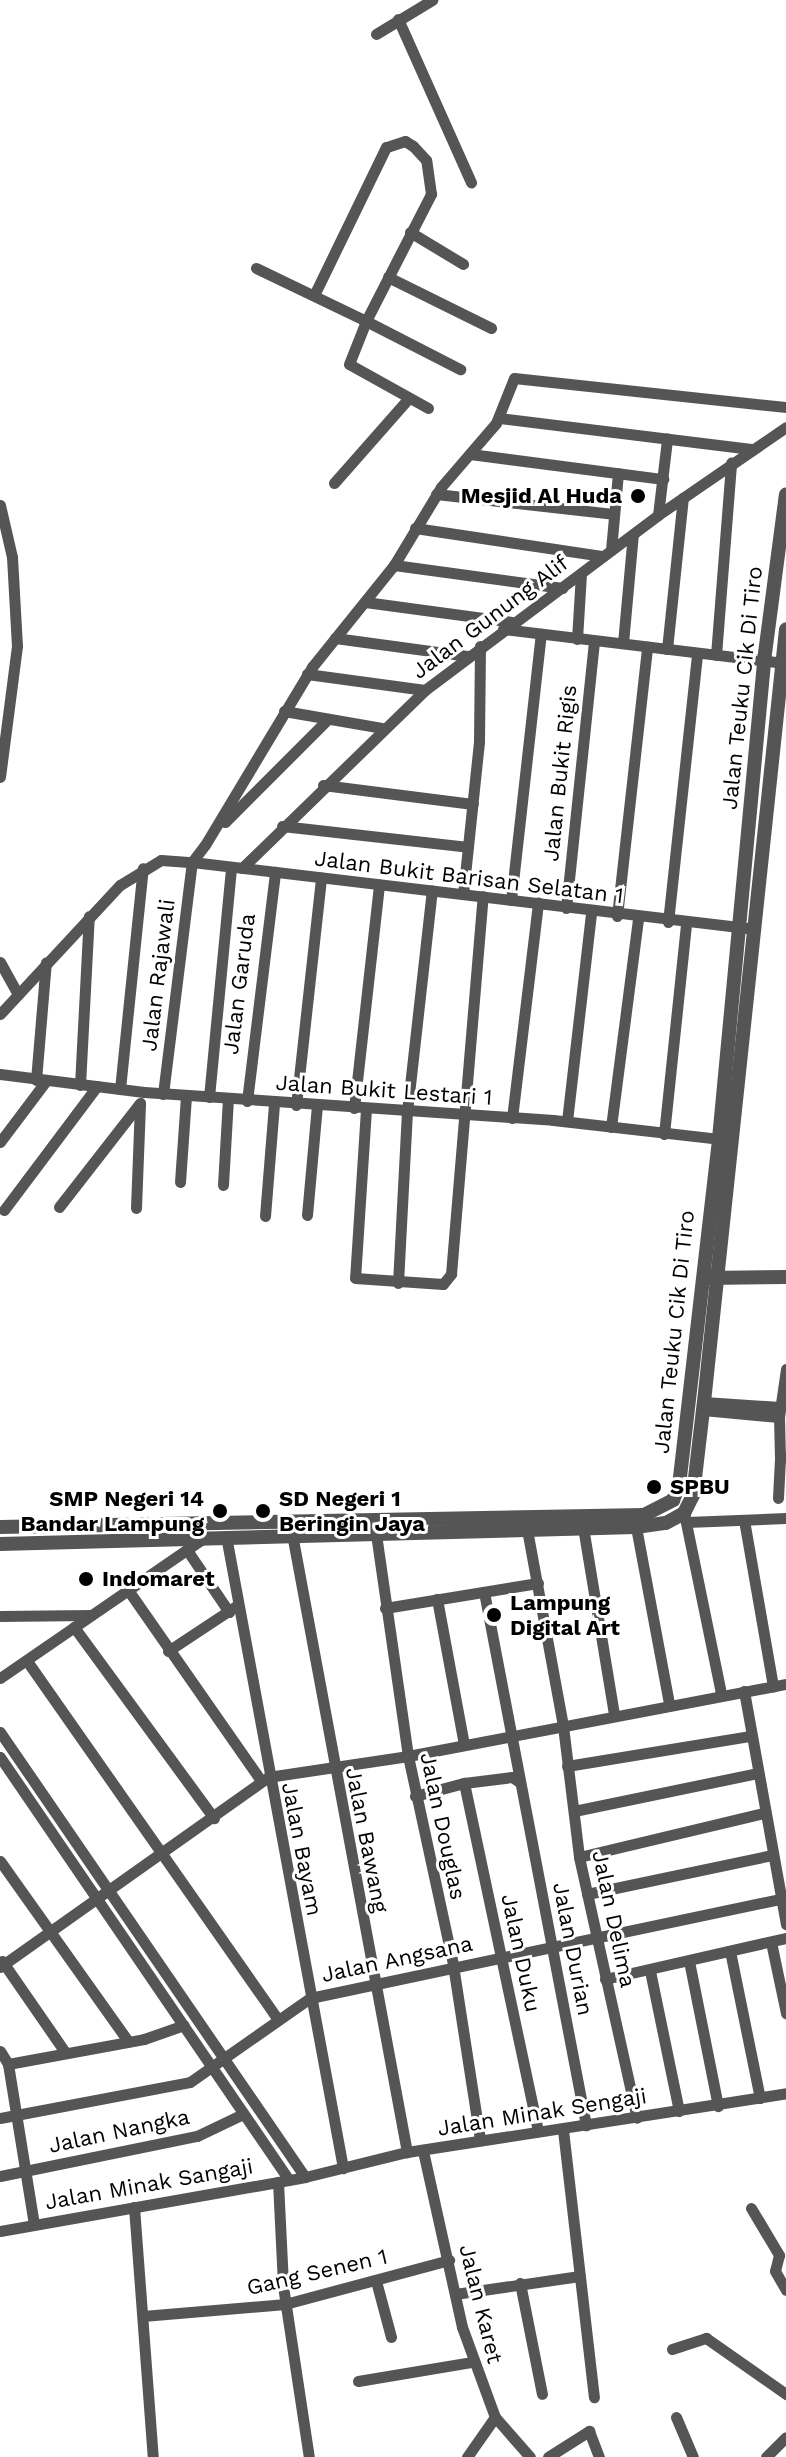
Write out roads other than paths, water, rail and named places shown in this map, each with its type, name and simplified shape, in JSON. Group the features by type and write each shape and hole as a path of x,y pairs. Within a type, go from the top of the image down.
{"street":[{"path":"376,34 432,0"},
{"path":"398,19 471,182"},
{"path":"314,295 367,182 394,142 413,146 426,160 432,185 366,321 349,364 428,408"},
{"path":"410,232 463,264"},
{"path":"256,268 460,369"},
{"path":"388,277 491,328"},
{"path":"217,830 307,674 394,565 436,494 499,418 511,382 524,376 786,407"},
{"path":"334,483 408,399"},
{"path":"499,418 753,449"},
{"name":"Jalan Gunung Alif","path":"236,868 425,690 658,515 786,427"},
{"path":"658,515 667,439"},
{"path":"470,454 663,479"},
{"path":"716,655 731,463"},
{"path":"415,528 607,553 618,473"},
{"path":"436,494 613,514"},
{"name":"Jalan Teuku Cik Di Tiro","path":"0,1527 176,1530 526,1522 644,1515 673,1500 679,1486 708,1278 748,928 764,661 786,494"},
{"path":"667,649 683,498"},
{"path":"0,505 12,557 17,646 0,777"},
{"path":"623,643 633,534"},
{"path":"394,565 562,588"},
{"path":"577,639 581,574"},
{"path":"365,602 541,634 782,663"},
{"name":"Jalan Teuku Cik Di Tiro","path":"526,1522 583,1527 636,1527 666,1523 685,1517 693,1495 704,1406 708,1278 719,1139 786,629"},
{"path":"511,900 541,634"},
{"path":"335,638 469,656"},
{"name":"Jalan Bukit Rigis","path":"566,908 594,641"},
{"path":"463,894 473,804 480,646"},
{"path":"617,916 647,647"},
{"path":"668,922 697,654"},
{"path":"307,674 425,690"},
{"path":"284,711 382,728"},
{"path":"192,862 217,830 327,720"},
{"path":"323,785 473,804"},
{"path":"282,826 468,847"},
{"name":"Jalan Bukit Barisan Selatan 1","path":"143,868 161,860 192,862 538,903 638,919 748,928"},
{"name":"Jalan Rajawali","path":"163,1094 192,862"},
{"path":"0,1014 89,916 143,868"},
{"path":"120,1089 143,868"},
{"path":"209,1097 236,868"},
{"name":"Jalan Garuda","path":"247,1101 275,872"},
{"path":"296,1105 321,877"},
{"path":"379,884 360,1109 354,1274 358,1281 435,1285 451,1274 461,1116 483,896"},
{"path":"398,1283 407,1112 432,890"},
{"path":"512,1118 538,903"},
{"path":"567,1121 591,912"},
{"path":"80,1085 89,916"},
{"path":"611,1127 638,919"},
{"path":"664,1134 686,924"},
{"path":"0,962 18,994"},
{"path":"0,1142 41,1081 46,962"},
{"name":"Jalan Bukit Lestari 1","path":"0,1074 120,1089 142,1098 163,1094 567,1121 719,1139"},
{"path":"4,1210 97,1086"},
{"path":"180,1182 186,1096"},
{"path":"59,1207 142,1098"},
{"path":"136,1208 142,1098"},
{"path":"223,1185 228,1099"},
{"path":"265,1216 274,1103"},
{"path":"307,1215 317,1106"},
{"path":"708,1278 786,1277"},
{"path":"778,1498 783,1458 780,1412 786,1369"},
{"path":"704,1406 780,1412"},
{"path":"721,1694 685,1517 744,1520 786,1518"},
{"path":"744,1520 773,1686"},
{"name":"Jalan Delima","path":"526,1522 563,1726 579,1857 637,2118"},
{"name":"Jalan Teuku Cik Di Tiro","path":"0,1545 176,1530 206,1537 292,1534 374,1525"},
{"name":"Jalan Douglas","path":"374,1525 408,1756 453,1965 480,2140"},
{"path":"583,1527 614,1714"},
{"path":"636,1527 669,1704"},
{"name":"Jalan Bawang","path":"292,1534 333,1769 407,2152"},
{"name":"Jalan Bayam","path":"226,1536 232,1609 343,2168"},
{"path":"0,1677 206,1537"},
{"path":"168,1651 232,1609 187,1550"},
{"path":"385,1608 538,1583"},
{"path":"128,1590 168,1651 264,1779"},
{"name":"Jalan Durian","path":"484,1592 586,2125"},
{"path":"437,1599 464,1744"},
{"path":"0,1616 92,1615"},
{"path":"74,1627 214,1818"},
{"path":"27,1661 278,2020"},
{"path":"65,2052 1,1963 164,1854 264,1779 408,1756 614,1714 786,1684"},
{"path":"744,1691 786,1924"},
{"path":"0,1732 305,2177"},
{"path":"567,1766 751,1736"},
{"path":"0,1757 94,1899 184,2025 284,2181 285,2304 309,2457"},
{"path":"574,1811 757,1773"},
{"path":"415,1796 464,1783 512,1777 518,1781"},
{"name":"Jalan Duku","path":"464,1783 538,2131"},
{"path":"579,1857 764,1813"},
{"path":"587,1894 772,1855"},
{"path":"0,1861 128,2041"},
{"name":"Jalan Angsana","path":"212,2070 310,1998 453,1965 502,1958 781,1899"},
{"path":"605,1979 786,1938"},
{"path":"771,1942 786,2013"},
{"path":"730,1951 760,2098"},
{"path":"689,1961 718,2106"},
{"path":"650,1971 679,2111"},
{"path":"8,2064 128,2041 184,2025"},
{"path":"0,2051 8,2064 34,2225"},
{"path":"0,2118 165,2088 212,2070"},
{"name":"Jalan Minak Sengaji","path":"305,2177 407,2152 786,2093"},
{"name":"Jalan Nangka","path":"0,2176 197,2136 243,2114"},
{"path":"563,2130 594,2397"},
{"name":"Jalan Karet","path":"423,2151 472,2362 495,2417 530,2457"},
{"name":"Jalan Minak Sangaji","path":"0,2231 305,2177"},
{"path":"134,2207 153,2457"},
{"path":"751,2208 779,2255 775,2271 786,2290"},
{"name":"Gang Senen 1","path":"143,2316 285,2304 449,2260"},
{"path":"455,2294 580,2276"},
{"path":"376,2281 391,2337"},
{"path":"520,2283 542,2394"},
{"path":"672,2349 706,2338 786,2394"},
{"path":"358,2381 472,2362"},
{"path":"467,2457 495,2417"},
{"path":"676,2417 693,2457"},
{"path":"548,2457 589,2431 599,2457"},
{"path":"766,2457 786,2437"}],"place":[{"name":"Mesjid Al Huda","path":"638,496"},
{"name":"SPBU","path":"654,1487"},
{"name":"SMP Negeri 14 Bandar Lampung","path":"220,1511"},
{"name":"SD Negeri 1 Beringin Jaya","path":"263,1511"},
{"name":"Indomaret","path":"86,1579"},
{"name":"Lampung Digital Art","path":"494,1615"}]}
